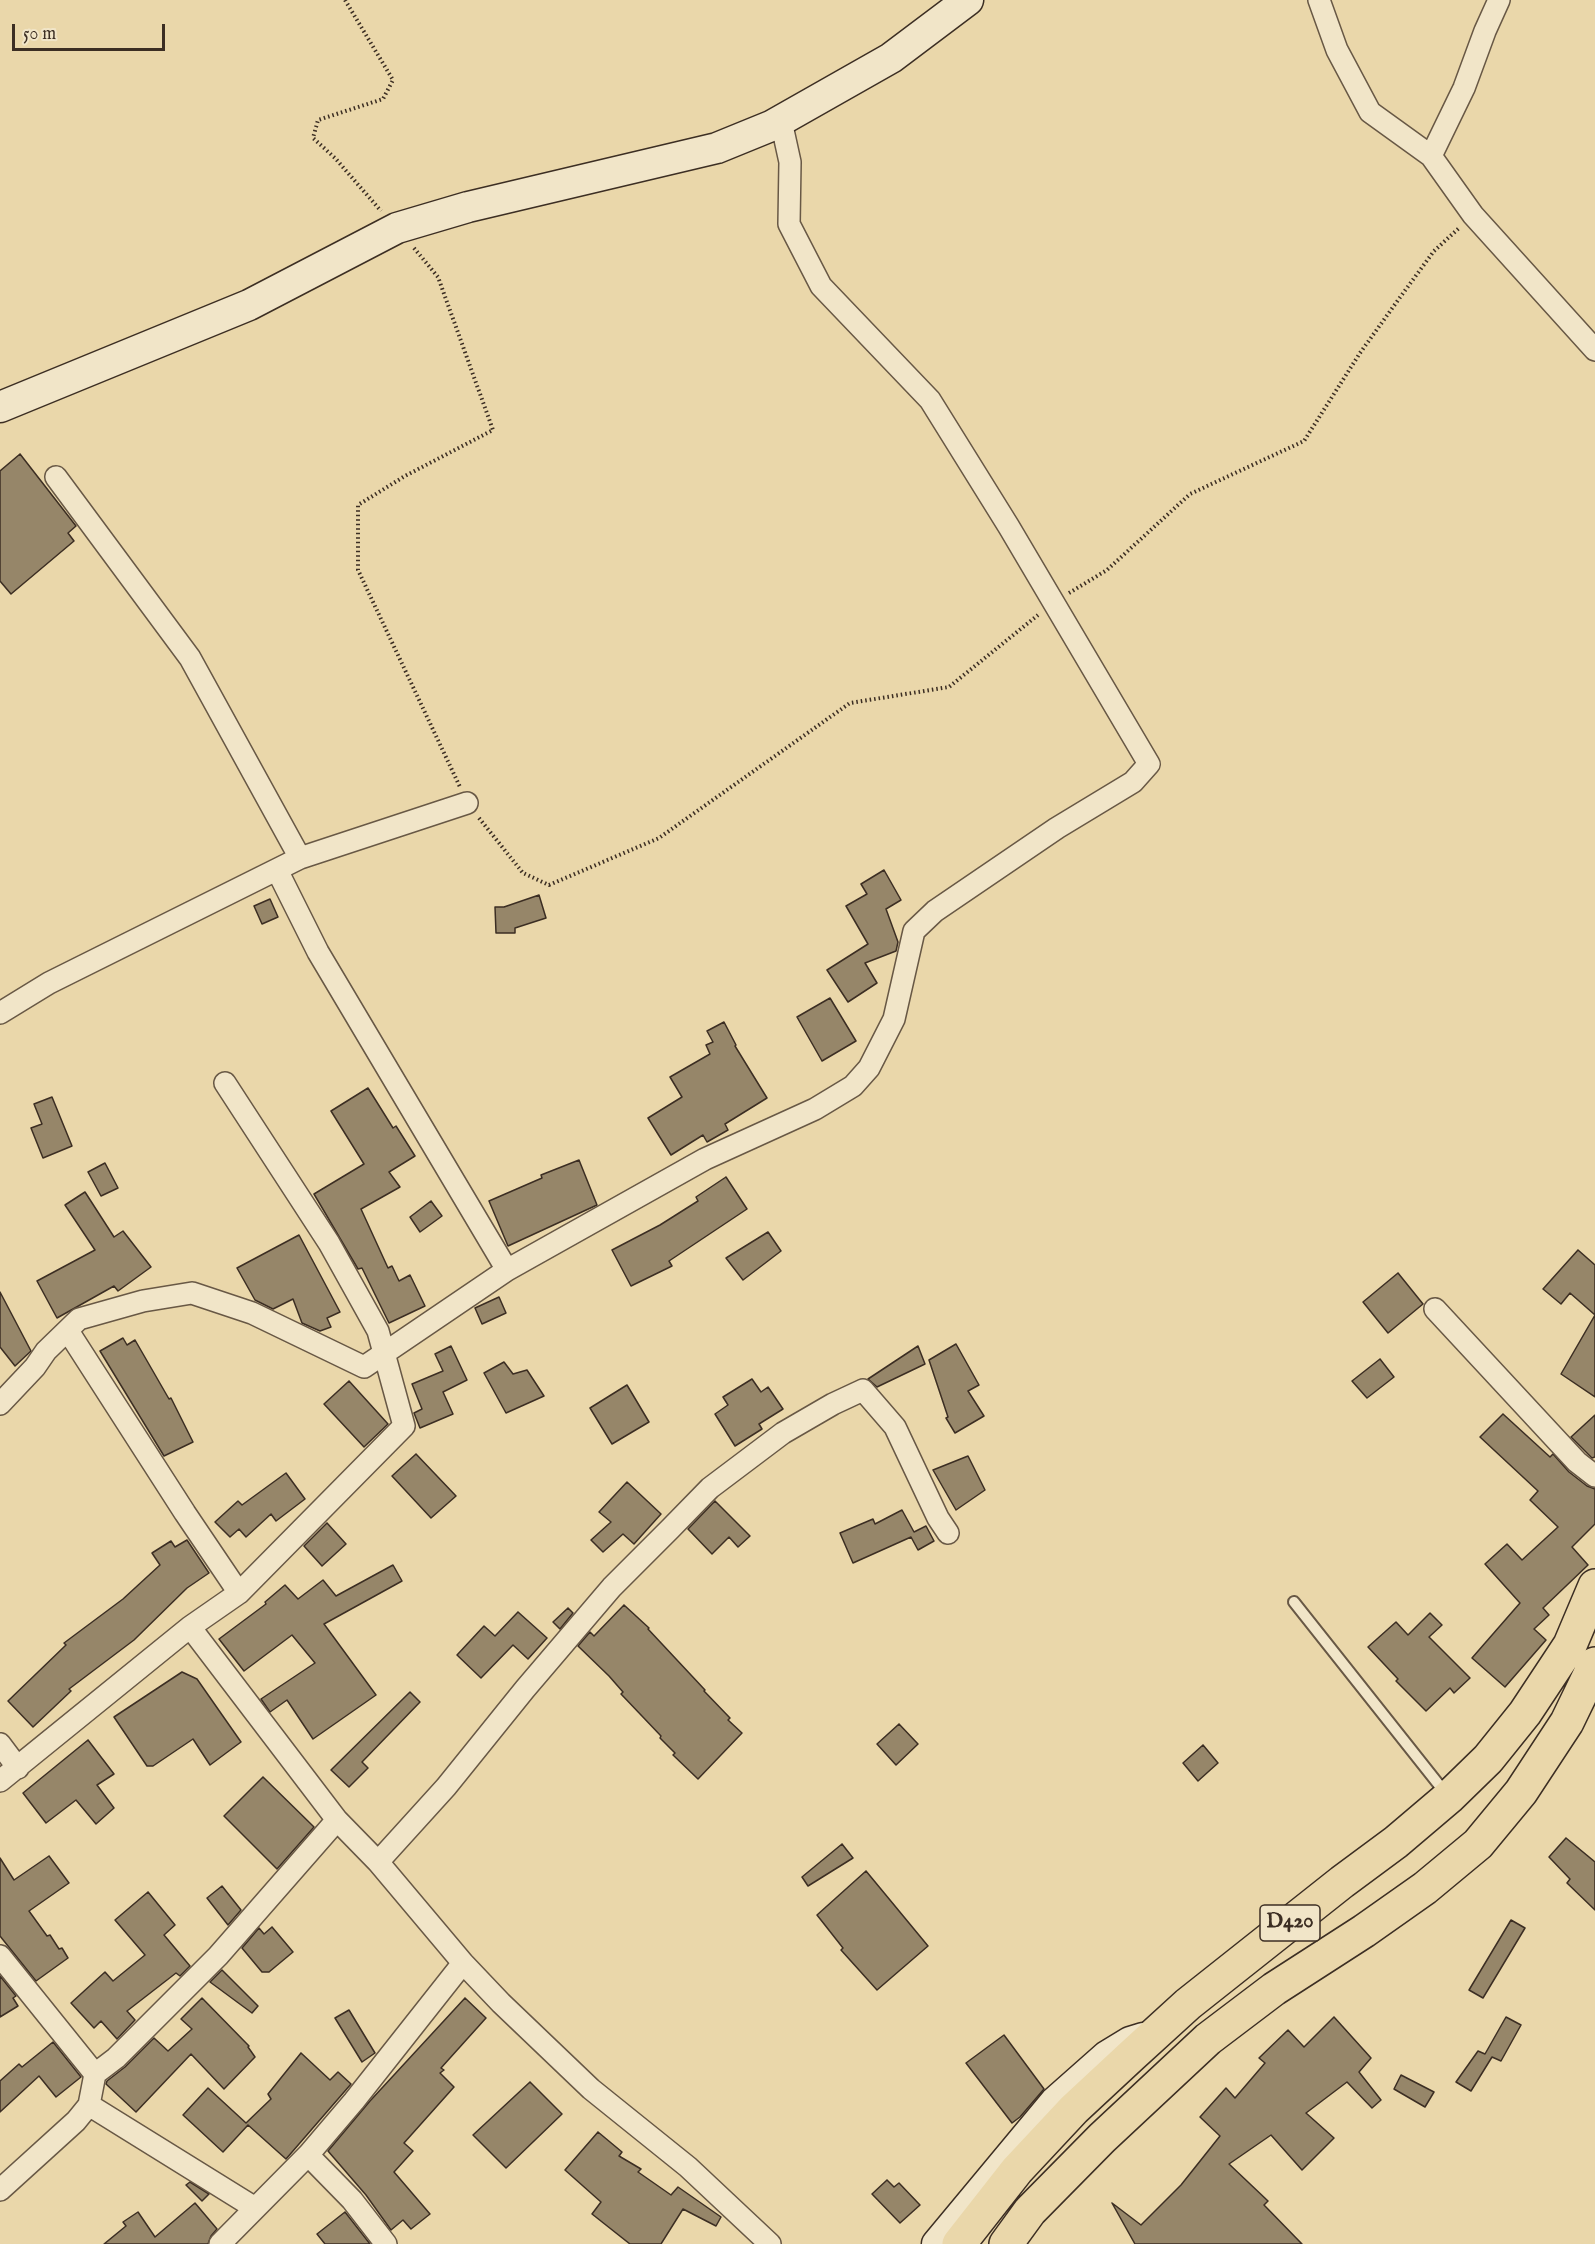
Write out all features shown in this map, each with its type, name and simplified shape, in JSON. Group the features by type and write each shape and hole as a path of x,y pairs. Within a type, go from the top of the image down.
{"highway":[{"name":"D420","path":"959,2244 1017,2170 1074,2109 1155,2034 1188,2004 1396,1842 1449,1797 1488,1759 1525,1713 1570,1645 1595,1586"},
{"name":"D420","path":"1006,2244 1030,2211 1070,2170 1208,2039 1274,1989 1364,1931 1425,1888 1478,1844 1521,1792 1567,1722 1595,1664"}],"street":[{"path":"0,407 249,305 398,228 468,207 717,148 781,121 891,58 968,0"},
{"path":"1319,0 1337,50 1370,112 1431,156 1473,215 1595,350"},
{"path":"1431,156 1464,88 1485,31 1500,0"},
{"path":"0,1404 35,1367 46,1351 79,1319 143,1301 192,1293 252,1313 364,1367 507,1270 705,1159 815,1109 853,1086 869,1068 894,1019 914,931 935,912 1057,828 1133,782 1149,764 930,400 820,286 789,224 790,162 781,121"},
{"path":"56,477 190,658 300,858"},
{"path":"0,1013 49,983 300,858 467,803"},
{"path":"277,870 318,952 507,1270"},
{"path":"0,1781 190,1627 238,1593 404,1426 378,1331 329,1243 225,1083"},
{"path":"1434,1310 1577,1462 1595,1476"},
{"path":"68,1331 238,1593"},
{"path":"378,1862 446,1787 612,1587 710,1488 783,1433 863,1390 895,1427 938,1518 948,1533"},
{"path":"190,1627 337,1820 378,1862 464,1964 501,2003 591,2089 688,2167 770,2244"},
{"path":"0,1744 18,1768"},
{"path":"0,2190 76,2121 88,2105 95,2074 116,2058 218,1956 337,1820"},
{"path":"0,1956 95,2074"},
{"path":"220,2244 308,2155 464,1964"},
{"path":"937,2244 1055,2102 1107,2056 1130,2042 1155,2034"},
{"path":"88,2105 255,2208"},
{"path":"308,2155 352,2200 386,2244"}],"lane":[{"path":"1294,1602 1449,1797"}],"path":[{"path":"345,0 393,80 383,99 318,120 313,138 335,158 366,197 398,228 438,277 492,430 405,476 358,505 358,570 467,803 524,873 549,885 659,838 850,704 949,687 1053,603 1107,570 1190,494 1304,441 1360,353 1434,251 1473,215"}],"building":[{"path":"20,454 76,526 68,533 74,541 11,594 0,581 0,471"},
{"path":"884,870 901,900 886,909 898,942 896,951 865,963 877,983 848,1002 827,970 868,944 846,906 867,894 861,884"},
{"path":"539,895 546,918 515,928 515,933 496,933 495,907 504,907"},
{"path":"270,899 278,917 262,924 254,906"},
{"path":"830,998 856,1041 822,1061 797,1017"},
{"path":"724,1022 735,1046 767,1098 725,1124 728,1130 707,1142 703,1135 671,1155 648,1118 682,1097 670,1077 710,1054 706,1045 713,1042 707,1031"},
{"path":"368,1088 393,1128 396,1126 415,1156 389,1172 400,1187 361,1209 388,1268 392,1266 399,1281 410,1275 425,1306 389,1323 362,1268 358,1269 314,1194 364,1164 331,1111"},
{"path":"52,1097 72,1146 43,1158 31,1128 42,1124 34,1104"},
{"path":"579,1160 597,1205 508,1246 489,1201 542,1178 541,1175"},
{"path":"105,1163 118,1188 101,1196 88,1172"},
{"path":"726,1177 747,1209 669,1261 672,1266 631,1286 612,1250 660,1225 698,1201 696,1197"},
{"path":"85,1192 114,1237 123,1231 151,1267 118,1291 114,1286 57,1318 37,1281 95,1250 65,1205"},
{"path":"431,1201 442,1216 420,1232 410,1217"},
{"path":"768,1232 781,1251 743,1280 726,1258"},
{"path":"299,1235 340,1312 327,1318 331,1327 320,1331 302,1323 293,1299 273,1309 255,1300 237,1268"},
{"path":"1578,1250 1595,1265 1595,1315 1570,1293 1561,1304 1543,1289"},
{"path":"1398,1273 1423,1304 1388,1333 1363,1302"},
{"path":"0,1292 31,1351 15,1366 0,1347"},
{"path":"499,1297 506,1313 482,1324 475,1308"},
{"path":"1595,1315 1595,1397 1561,1374"},
{"path":"123,1338 127,1345 135,1340 169,1399 171,1398 193,1442 164,1456 100,1351"},
{"path":"956,1344 979,1385 968,1391 984,1416 955,1433 946,1418 948,1417 929,1360"},
{"path":"451,1346 467,1380 443,1392 453,1414 420,1428 414,1413 422,1409 412,1384 443,1371 435,1354"},
{"path":"918,1346 925,1364 877,1387 868,1379"},
{"path":"1380,1359 1394,1377 1367,1398 1352,1381"},
{"path":"504,1362 513,1374 527,1370 544,1396 506,1413 484,1373"},
{"path":"752,1379 761,1392 768,1387 783,1409 759,1424 762,1429 735,1446 715,1414 728,1405 723,1397"},
{"path":"349,1381 388,1424 364,1447 324,1404"},
{"path":"627,1385 649,1422 612,1444 590,1408"},
{"path":"1503,1414 1550,1457 1553,1454 1569,1472 1587,1486 1595,1489 1595,1524 1572,1547 1588,1565 1543,1608 1549,1615 1534,1629 1546,1640 1505,1687 1472,1658 1520,1603 1485,1564 1507,1544 1522,1560 1558,1527 1530,1500 1538,1491 1480,1437"},
{"path":"1595,1415 1595,1457 1592,1458 1571,1437"},
{"path":"416,1454 456,1496 431,1518 392,1476"},
{"path":"968,1456 985,1490 956,1510 933,1470"},
{"path":"286,1473 305,1499 276,1521 271,1514 246,1537 239,1529 230,1537 215,1522 238,1501 242,1505"},
{"path":"627,1482 661,1514 634,1544 623,1534 603,1552 591,1540 611,1522 599,1512"},
{"path":"715,1501 750,1536 738,1547 729,1537 712,1554 688,1529"},
{"path":"902,1510 914,1532 926,1526 934,1541 918,1550 911,1537 853,1563 840,1533 873,1519 875,1524"},
{"path":"327,1523 346,1544 322,1566 304,1546"},
{"path":"187,1540 209,1573 187,1588 134,1640 69,1689 71,1691 33,1727 8,1701 66,1645 64,1643 123,1599 160,1565 152,1553 171,1541 175,1547"},
{"path":"393,1565 402,1581 324,1624 376,1695 313,1739 287,1700 270,1712 261,1699 315,1663 292,1635 244,1671 219,1639 266,1604 265,1602 285,1585 298,1599 323,1580 336,1596"},
{"path":"624,1605 649,1628 730,1718 728,1720 742,1733 698,1779 673,1755 675,1753 621,1694 623,1692 609,1676 578,1646 590,1632 594,1636"},
{"path":"568,1608 573,1613 560,1629 553,1622"},
{"path":"518,1612 547,1638 528,1659 513,1645 481,1678 457,1655 484,1626 495,1636"},
{"path":"1430,1613 1442,1625 1429,1637 1470,1678 1454,1693 1450,1688 1426,1711 1396,1681 1398,1679 1368,1647 1396,1622 1408,1635"},
{"path":"182,1672 197,1679 241,1742 210,1765 193,1739 153,1766 147,1766 114,1717"},
{"path":"410,1692 420,1702 362,1762 368,1768 349,1787 331,1770"},
{"path":"899,1724 918,1744 896,1765 877,1744"},
{"path":"88,1740 114,1774 97,1785 114,1808 96,1824 76,1800 46,1823 23,1793"},
{"path":"1203,1745 1218,1763 1198,1781 1183,1763"},
{"path":"263,1777 314,1827 277,1869 224,1816"},
{"path":"1566,1838 1595,1862 1595,1910 1567,1883 1570,1879 1549,1857"},
{"path":"842,1844 853,1858 808,1886 802,1877"},
{"path":"49,1856 69,1883 29,1911 47,1936 50,1935 68,1958 36,1981 0,1936 0,1858 14,1880"},
{"path":"866,1871 928,1946 877,1990 841,1950 843,1948 817,1915"},
{"path":"222,1886 241,1910 228,1925 207,1898"},
{"path":"148,1892 175,1925 164,1935 190,1966 180,1976 176,1973 127,2011 135,2020 117,2039 101,2021 94,2028 71,2003 105,1972 113,1981 145,1955 115,1920"},
{"path":"1511,1920 1525,1928 1483,1998 1469,1990"},
{"path":"272,1927 293,1952 269,1972 262,1972 242,1948 259,1928 264,1934"},
{"path":"222,1970 258,2006 252,2013 210,1982"},
{"path":"0,1976 16,1996 13,1998 18,2006 0,2017"},
{"path":"202,1998 249,2046 255,2057 224,2089 191,2054 136,2112 106,2084 107,2081 125,2067 154,2038 168,2051 192,2029 181,2019"},
{"path":"465,1998 486,2018 441,2068 444,2070 440,2073 454,2087 404,2143 413,2151 394,2172 430,2214 411,2229 403,2220 391,2230 366,2195 328,2151 370,2101"},
{"path":"349,2010 375,2053 362,2062 335,2018"},
{"path":"1334,2017 1371,2058 1359,2072 1381,2100 1372,2108 1347,2082 1306,2113 1334,2138 1302,2170 1271,2135 1229,2164 1268,2201 1264,2205 1302,2244 1135,2244 1112,2203 1141,2225 1181,2185 1220,2136 1200,2117 1226,2088 1235,2098 1265,2063 1259,2058 1288,2030 1304,2047"},
{"path":"1506,2017 1521,2025 1501,2061 1492,2057 1471,2091 1456,2082 1478,2051 1485,2054"},
{"path":"1004,2035 1044,2089 1012,2123 966,2063"},
{"path":"53,2042 81,2077 56,2097 39,2076 0,2112 0,2081 19,2064 22,2067"},
{"path":"301,2053 330,2080 338,2072 351,2084 286,2159 248,2125 223,2152 183,2115 208,2088 246,2123 271,2099 268,2094"},
{"path":"1401,2075 1434,2092 1425,2107 1394,2089"},
{"path":"530,2082 562,2114 506,2168 473,2135"},
{"path":"598,2132 622,2152 619,2156 641,2169 638,2172 671,2195 678,2187 721,2217 716,2226 683,2209 661,2244 630,2244 592,2214 601,2202 565,2170"},
{"path":"887,2180 894,2187 899,2183 920,2205 900,2223 872,2194"},
{"path":"190,2182 209,2194 202,2201 186,2185"},
{"path":"195,2203 217,2229 208,2244 104,2244 126,2226 123,2222 138,2212 155,2237"},
{"path":"345,2212 370,2244 325,2244 317,2234"}]}
